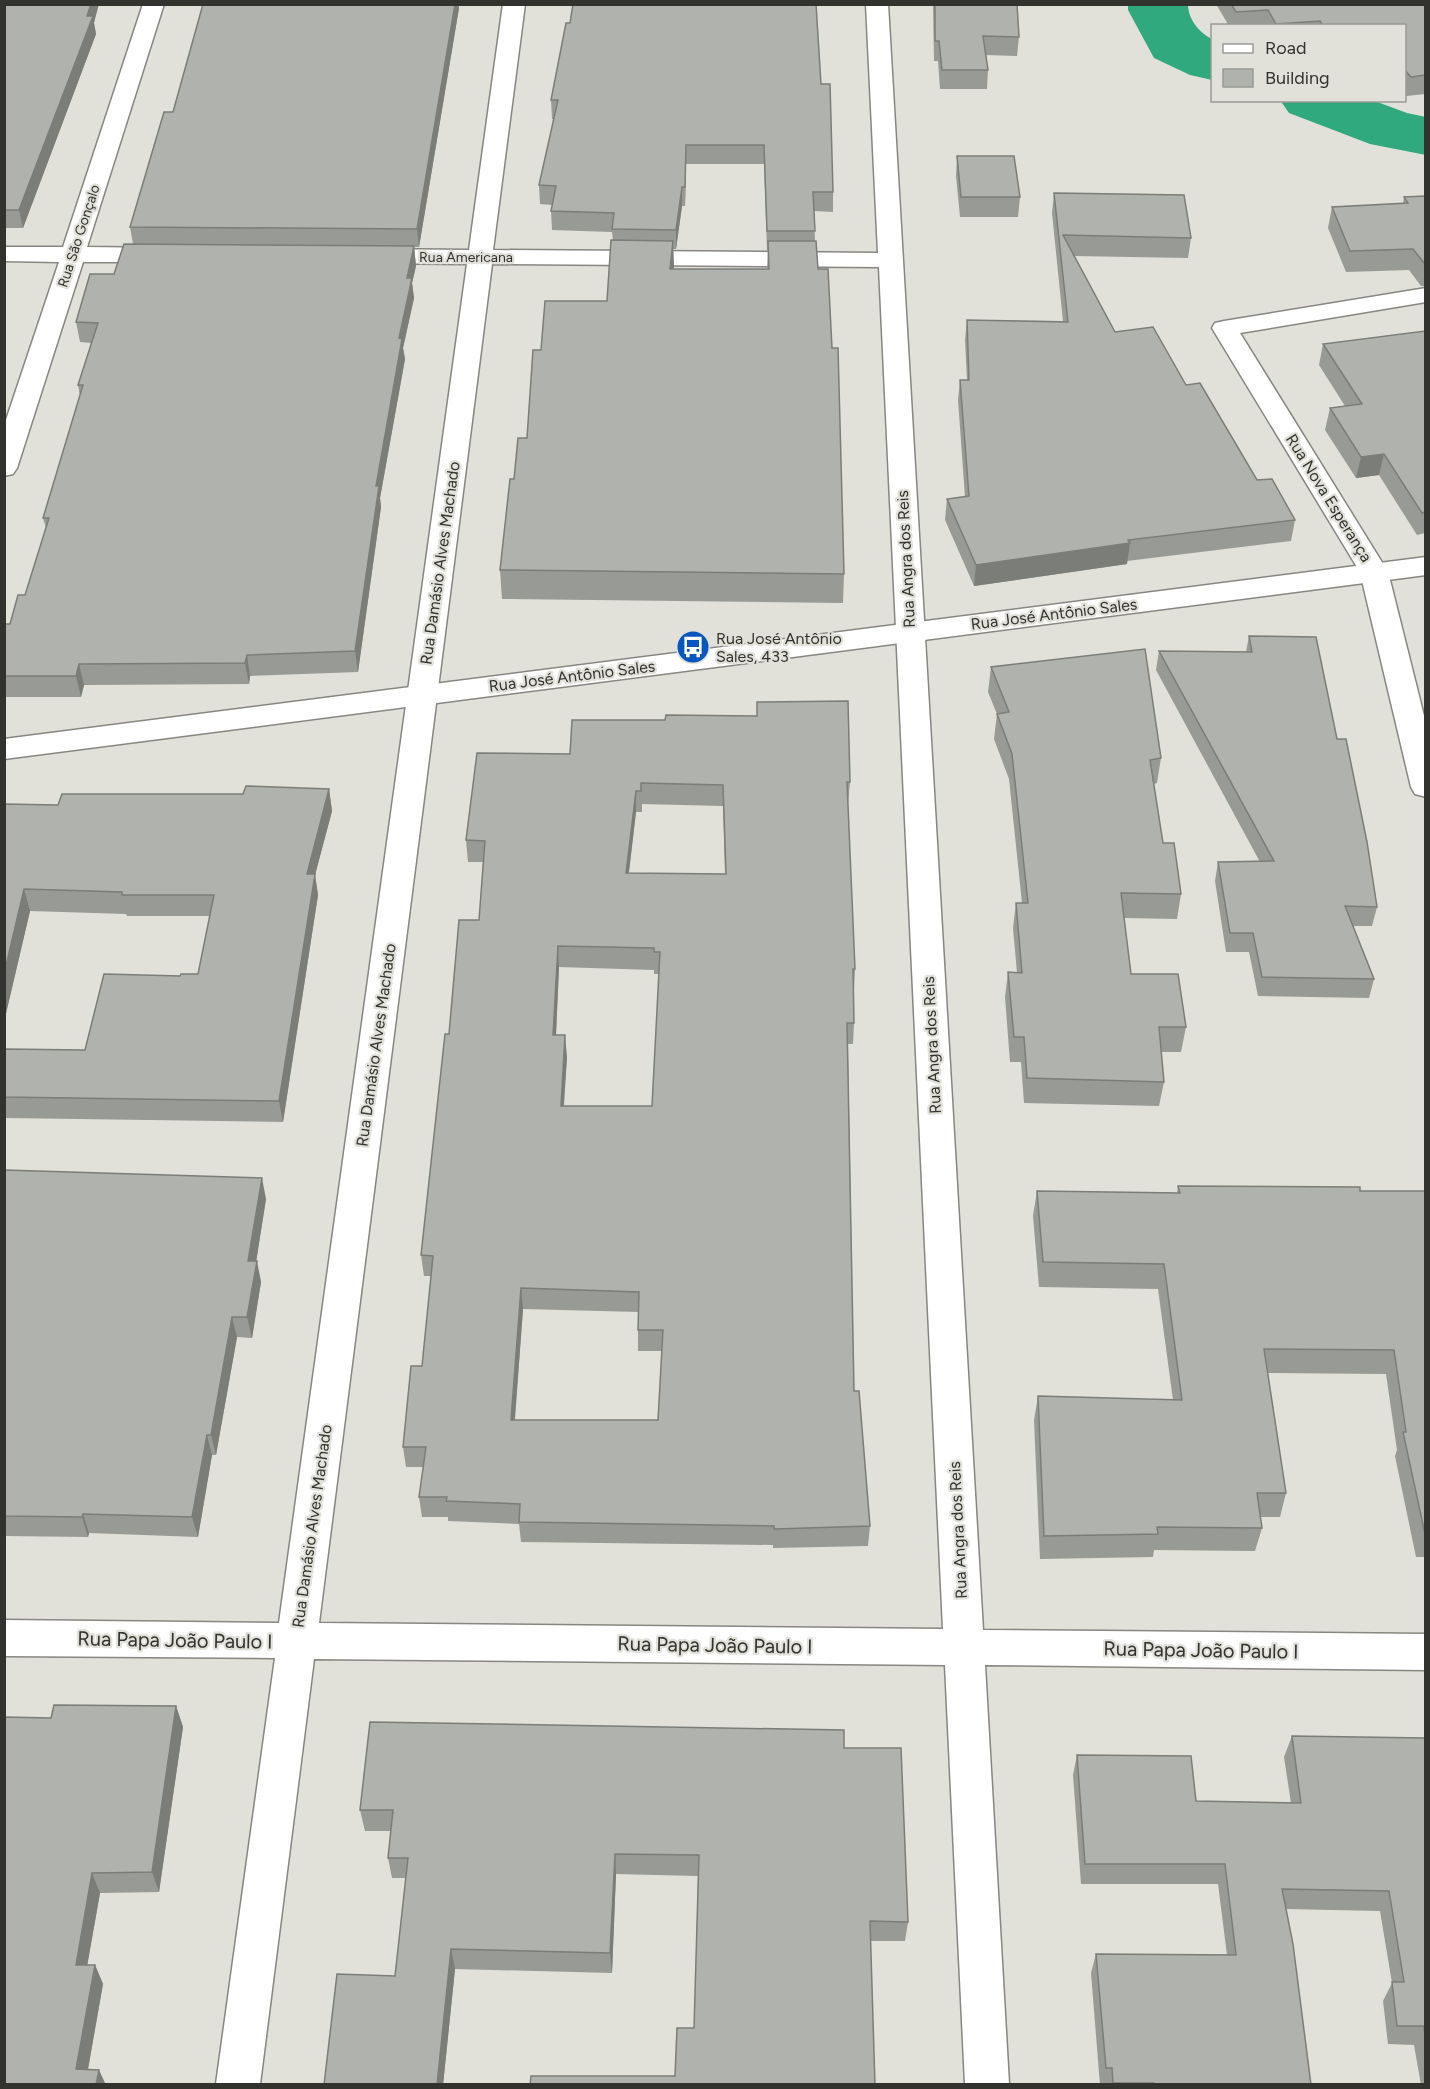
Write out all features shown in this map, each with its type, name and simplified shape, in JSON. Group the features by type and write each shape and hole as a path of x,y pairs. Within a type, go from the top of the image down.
{"street":[{"name":"Rua São Gonçalo","path":"4,468 154,4"},
{"name":"Rua Damásio Alves Machado","path":"238,2085 513,4"},
{"name":"Rua Angra dos Reis","path":"877,4 987,2085"},
{"path":"4,254 193,255"},
{"name":"Rua Americana","path":"349,256 891,260"},
{"name":"Rua Nova Esperança","path":"1425,295 1224,328 1374,572 1425,787"},
{"name":"Rua José Antônio Sales","path":"4,749 1425,566"},
{"name":"Rua Papa João Paulo I","path":"4,1638 1425,1652"}],"building":[{"path":"4,4 91,4 87,16 93,16 19,210 4,210"},
{"path":"203,4 455,4 417,229 130,227 164,112 173,112"},
{"path":"573,4 816,4 821,84 830,84 833,192 813,192 815,231 767,231 764,145 686,145 685,187 682,187 676,230 612,229 614,213 551,211 556,186 539,185 558,100 551,100 566,23 570,23"},
{"path":"935,4 1017,4 1019,37 983,36 988,70 942,70 939,41 935,41"},
{"path":"1231,4 1425,4 1425,75 1411,77 1406,71 1406,24 1322,24 1320,21 1276,24 1268,10 1236,12"},
{"path":"957,156 1014,156 1020,197 961,197"},
{"path":"1054,193 1184,195 1191,238 1063,235 1115,332 1153,327 1186,385 1200,383 1257,480 1272,479 1295,520 1128,540 1130,543 976,565 947,499 969,496 960,380 969,380 967,320 1068,322"},
{"path":"1425,196 1425,264 1413,249 1350,251 1332,207 1408,203 1404,197"},
{"path":"611,240 673,241 670,269 769,269 768,241 816,241 818,269 828,269 832,348 838,348 844,574 500,570 510,479 514,479 518,438 527,438 533,350 541,350 545,301 607,301"},
{"path":"124,244 414,246 407,278 412,278 399,338 402,339 376,486 379,486 355,651 247,655 245,663 79,664 76,676 4,676 4,629 6,624 10,624 18,595 25,595 49,518 43,518 83,385 78,385 98,323 76,322 90,274 114,274"},
{"path":"1425,331 1425,512 1422,513 1384,454 1361,457 1330,408 1362,404 1323,344"},
{"path":"1249,636 1316,637 1337,739 1346,739 1367,842 1377,907 1345,906 1374,979 1262,977 1253,933 1230,933 1218,862 1274,861 1159,651 1252,652"},
{"path":"1145,649 1161,758 1150,760 1163,843 1174,843 1181,894 1121,893 1131,974 1178,974 1186,1027 1159,1027 1164,1082 1027,1078 1024,1037 1014,1037 1008,972 1022,973 1016,903 1028,903 1012,754 997,714 1009,712 991,667"},
{"path":"848,701 850,782 847,782 855,969 853,969 854,1023 847,1023 854,1391 859,1391 870,1526 774,1529 774,1526 519,1522 520,1504 446,1501 447,1497 419,1497 426,1447 403,1447 411,1366 422,1366 433,1256 421,1255 445,1034 449,1034 459,920 479,920 485,841 466,840 477,753 570,754 572,720 665,720 666,715 757,716 757,702","holes":["641,783 723,785 726,874 626,873 636,791 641,791","558,946 654,948 654,952 660,952 652,1106 561,1106 565,1035 553,1035","521,1288 639,1292 638,1330 663,1330 658,1420 511,1420"]},
{"path":"246,786 329,789 307,874 315,874 279,1101 4,1097 4,1049 85,1050 104,974 180,976 181,974 198,974 214,895 122,895 122,892 24,889 4,974 4,804 58,805 62,794 243,794"},
{"path":"4,1170 262,1178 248,1261 257,1261 247,1317 232,1317 211,1435 207,1435 192,1517 83,1514 82,1517 4,1516"},
{"path":"1178,1186 1360,1187 1360,1191 1425,1191 1425,1534 1403,1432 1406,1432 1394,1350 1264,1349 1286,1493 1257,1493 1262,1528 1157,1527 1158,1534 1044,1536 1038,1396 1182,1400 1164,1264 1043,1262 1037,1191 1180,1193"},
{"path":"54,1705 176,1706 152,1872 92,1873 76,1965 95,1965 76,2069 99,2070 96,2085 4,2085 4,1717 51,1718"},
{"path":"370,1722 844,1730 844,1748 901,1748 908,1922 870,1921 875,2085 530,2085 531,2076 675,2076 677,2028 694,2028 699,1855 615,1854 610,1953 451,1949 437,2085 324,2085 337,1974 395,1976 408,1858 388,1858 393,1810 360,1810"},
{"path":"1292,1736 1425,1738 1425,2037 1424,2026 1397,2026 1392,1982 1404,1982 1389,1891 1282,1889 1293,1944 1311,2085 1113,2083 1112,2068 1106,2068 1096,1954 1236,1955 1225,1864 1085,1864 1077,1755 1191,1756 1196,1801 1301,1803"}],"waterway":[{"path":"1158,4 1158,10 1176,45 1211,62"},
{"path":"1316,102 1393,130 1426,136"}],"place":[{"name":"Rua José Antônio Sales, 433","path":"693,647"}]}
